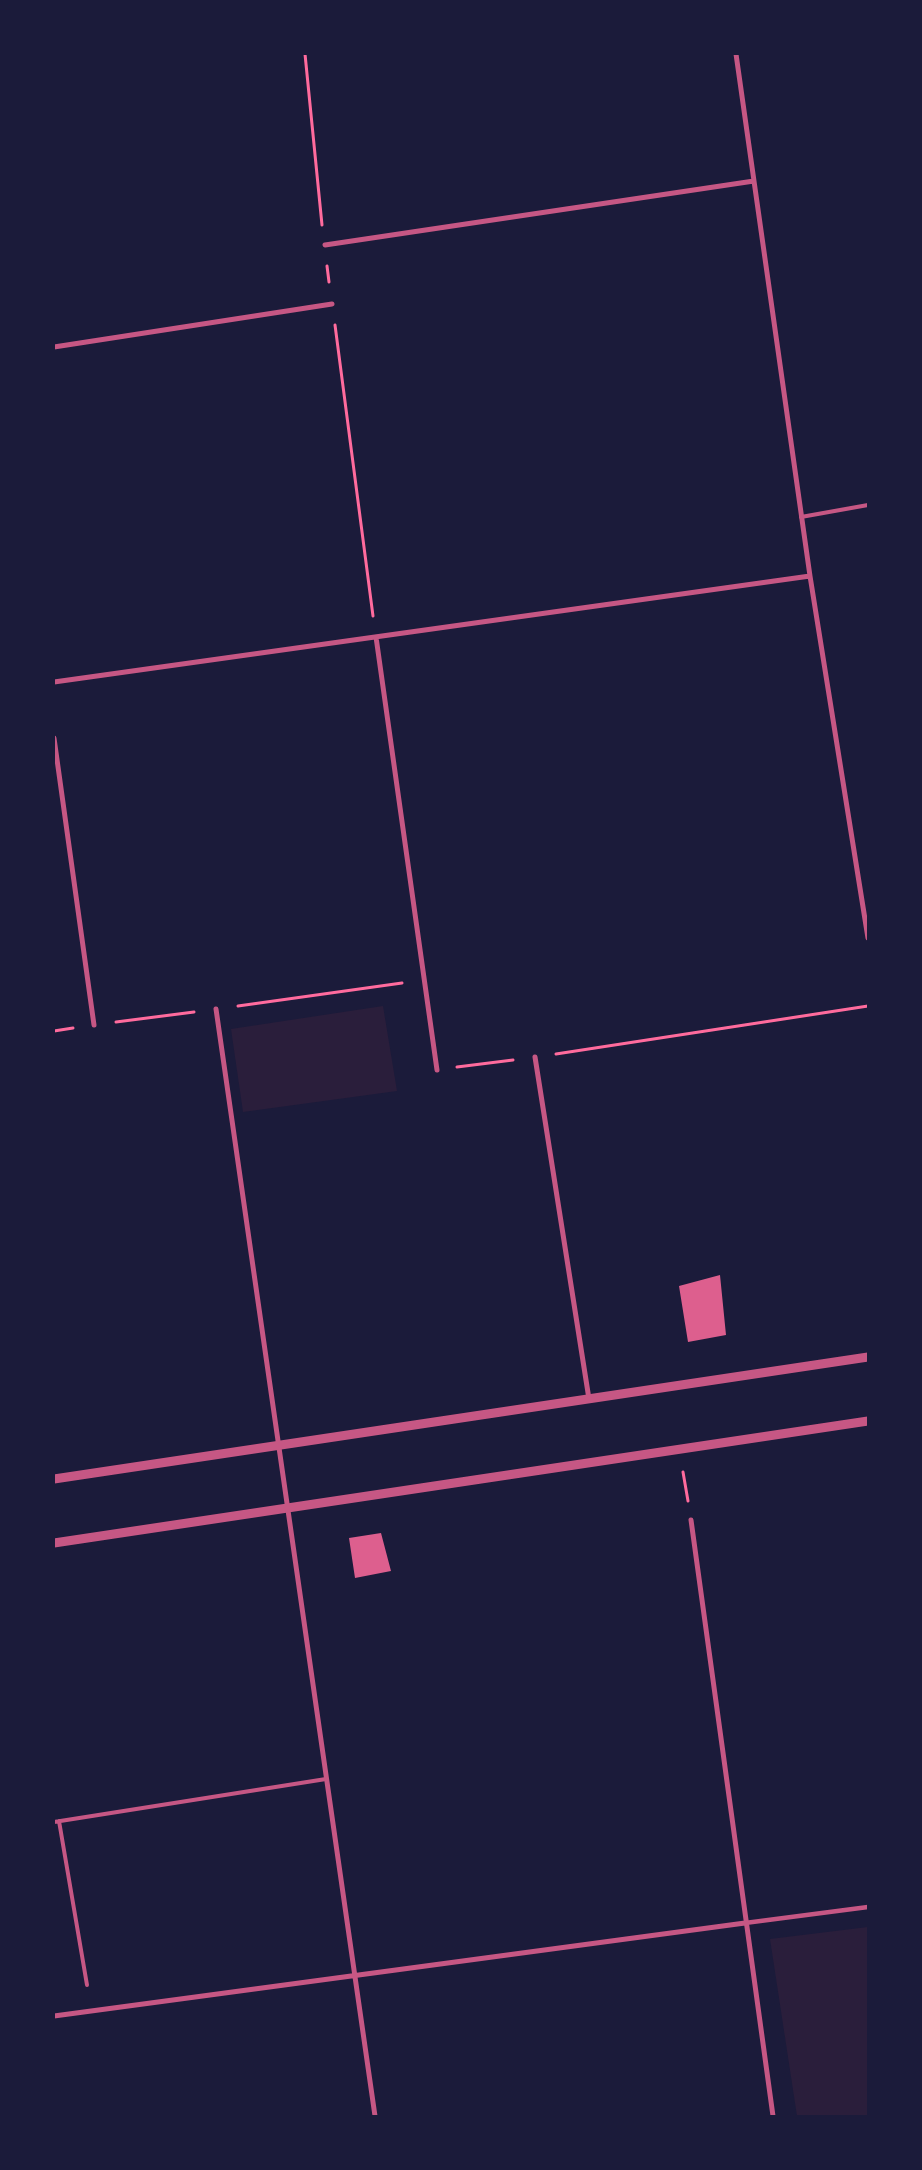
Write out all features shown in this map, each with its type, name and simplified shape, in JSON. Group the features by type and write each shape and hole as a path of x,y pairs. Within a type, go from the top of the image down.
{"street":[{"path":"736,54 801,517 868,938"},
{"path":"325,245 754,181"},
{"path":"54,347 332,304"},
{"path":"54,682 810,576"},
{"path":"376,637 437,1070"},
{"path":"54,738 94,1024"},
{"path":"216,1009 375,2116"},
{"path":"535,1057 589,1399"},
{"path":"54,1479 868,1357"},
{"path":"54,1543 868,1421"},
{"path":"691,1520 773,2116"},
{"path":"54,2016 868,1908"}],"lane":[{"path":"801,517 868,505"},
{"path":"54,1822 326,1780"},
{"path":"59,1821 87,1985"}],"path":[{"path":"305,54 332,304 376,637"},
{"path":"437,1070 535,1057 868,1006"},
{"path":"679,1449 691,1520"}],"shaded area":[{"path":"383,1006 397,1091 243,1112 231,1029"},
{"path":"868,1927 868,2116 797,2116 770,1939"}],"building":[{"path":"720,1275 726,1335 688,1342 679,1286"},
{"path":"381,1533 391,1571 355,1578 349,1538"}]}
